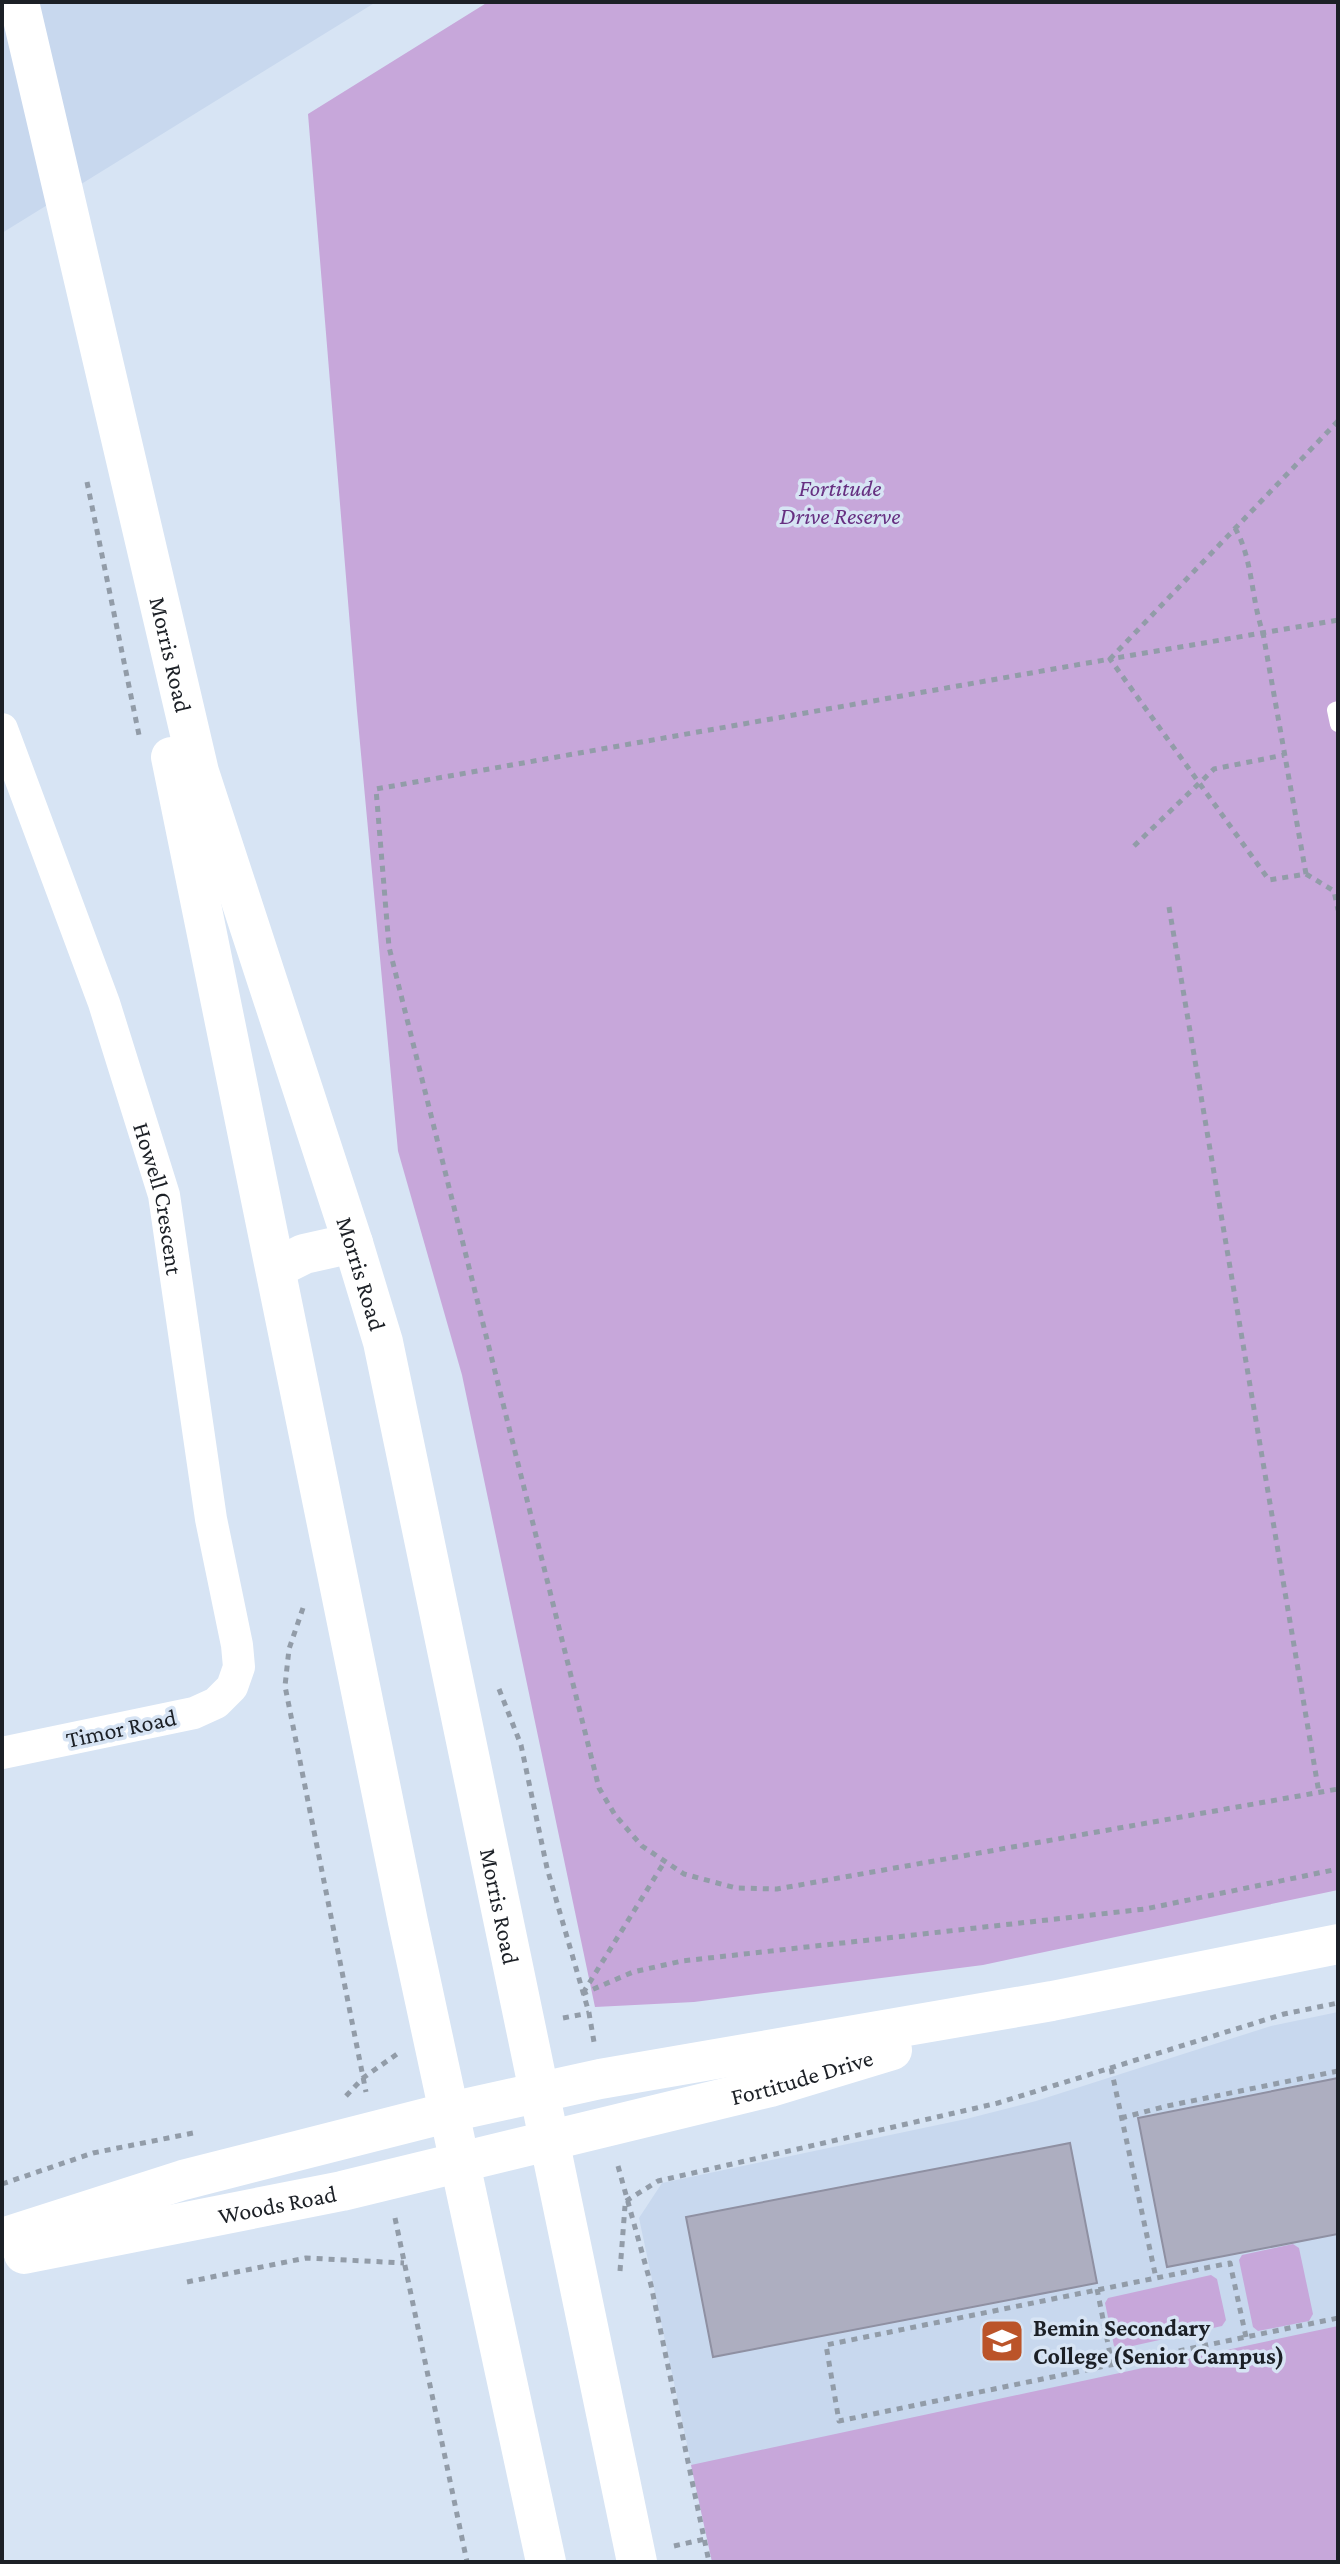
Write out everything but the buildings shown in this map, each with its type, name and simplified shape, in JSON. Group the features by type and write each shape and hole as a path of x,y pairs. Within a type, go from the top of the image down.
{"street":[{"name":"Morris Road","path":"18,2 199,772 383,1342 637,2562"},
{"name":"Morris Road","path":"18,2 346,1622 546,2562"},
{"name":"Howell Crescent","path":"2,729 104,1003 164,1195 211,1519 237,1645 239,1667 232,1687"},
{"path":"276,1268 304,1254 353,1243"},
{"name":"Timor Road","path":"2,1753 194,1713 216,1703 232,1687"},
{"name":"Fortitude Drive","path":"540,2093 600,2079 1052,2001 1338,1944"},
{"name":"Fortitude Drive","path":"550,2139 770,2087 1052,2001"},
{"name":"Woods Road","path":"2,2238 183,2180 450,2112 540,2093"},
{"name":"Woods Road","path":"2,2259 342,2191 550,2139"}],"lane":[{"path":"1338,709 1335,710 1338,724"}],"path":[{"path":"1110,659 1338,421"},
{"path":"1235,528 1243,543 1256,614 1263,633 1306,874"},
{"path":"1338,620 376,789 389,947 557,1617 589,1757 599,1788 615,1815 642,1846 684,1874 736,1888 777,1889 1338,1789"},
{"path":"1110,659 1269,880 1306,874 1334,891 1338,910"},
{"path":"1134,846 1214,769 1285,755"},
{"path":"1169,907 1319,1793"},
{"path":"665,1861 582,1994 633,1972 682,1961 1145,1909 1338,1869"},
{"path":"709,2562 651,2285 626,2201 658,2181 998,2103 1284,2014 1338,2003"},
{"path":"1111,2068 1156,2278"},
{"path":"1121,2118 1338,2071"},
{"path":"363,2078 375,2132"},
{"path":"387,2179 467,2562"},
{"path":"187,2282 306,2258 404,2263"},
{"path":"1246,2337 1230,2263 826,2345 839,2421 1112,2364 1246,2337 1338,2318"},
{"path":"1097,2289 1112,2364"}],"shaded area":[{"path":"2,2 376,2 2,233"},
{"name":"Bemin Secondary College (Senior Campus)","path":"1338,2012 1338,2562 712,2562 639,2218 662,2183 966,2119 1036,2101 1271,2026"}],"green space":[{"name":"Fortitude Drive Reserve","path":"488,2 1338,2 1338,1890 983,1965 694,2002 595,2007 462,1375 398,1151 357,711 308,114"},
{"path":"1293,2244 1299,2248 1313,2314 1309,2321 1258,2331 1253,2327 1239,2260 1242,2255"},
{"path":"1211,2275 1217,2279 1226,2320 1222,2326 1119,2349 1114,2346 1105,2303 1108,2298"},
{"path":"1338,2326 1338,2562 712,2562 691,2465"}],"place":[{"name":"Bemin Secondary College (Senior Campus)","path":"1002,2341"}]}
